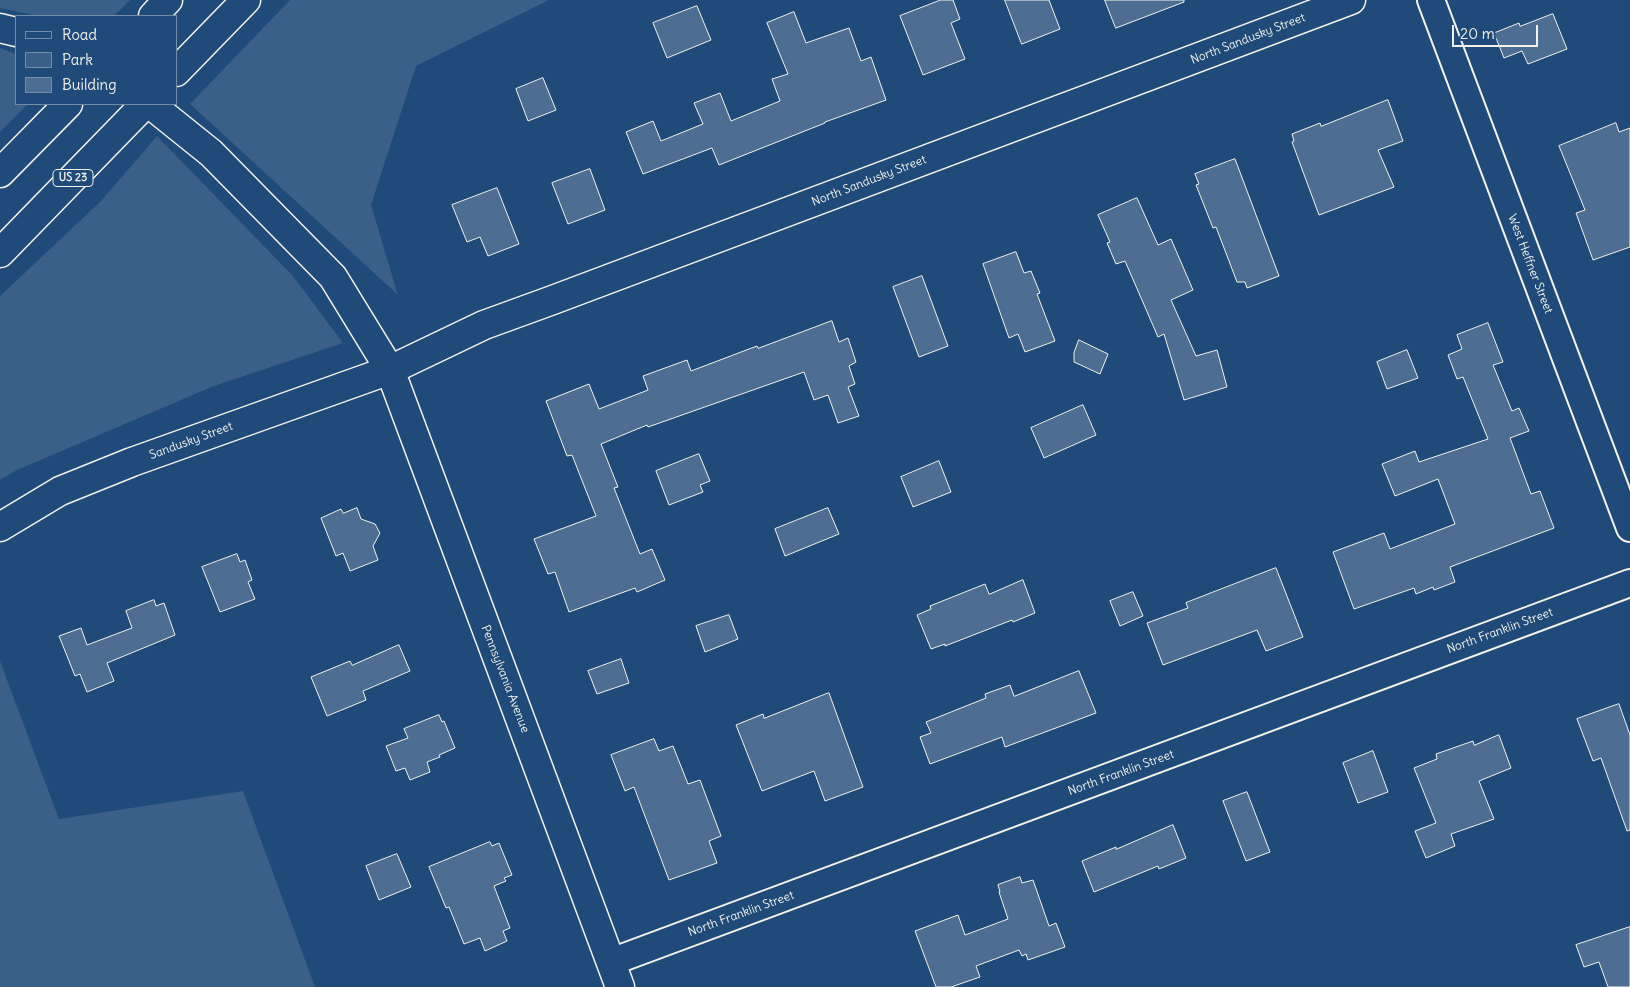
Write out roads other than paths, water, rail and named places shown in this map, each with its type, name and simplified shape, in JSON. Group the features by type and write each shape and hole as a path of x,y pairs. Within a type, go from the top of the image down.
{"main road":[{"path":"153,15 168,0"},
{"path":"178,70 246,0"},
{"name":"North Sandusky Street","path":"390,370 484,324 550,301 1351,0"},
{"path":"0,28 15,32"},
{"path":"0,173 67,105"},
{"name":"US 23","path":"0,253 144,105"},
{"name":"Pennsylvania Avenue","path":"151,105 211,153 333,277 390,370 616,975"},
{"name":"Sandusky Street","path":"0,527 60,491 132,462 390,370"}],"street":[{"name":"West Heffner Street","path":"1431,0 1630,528"},
{"name":"North Franklin Street","path":"616,975 1630,583"}]}
